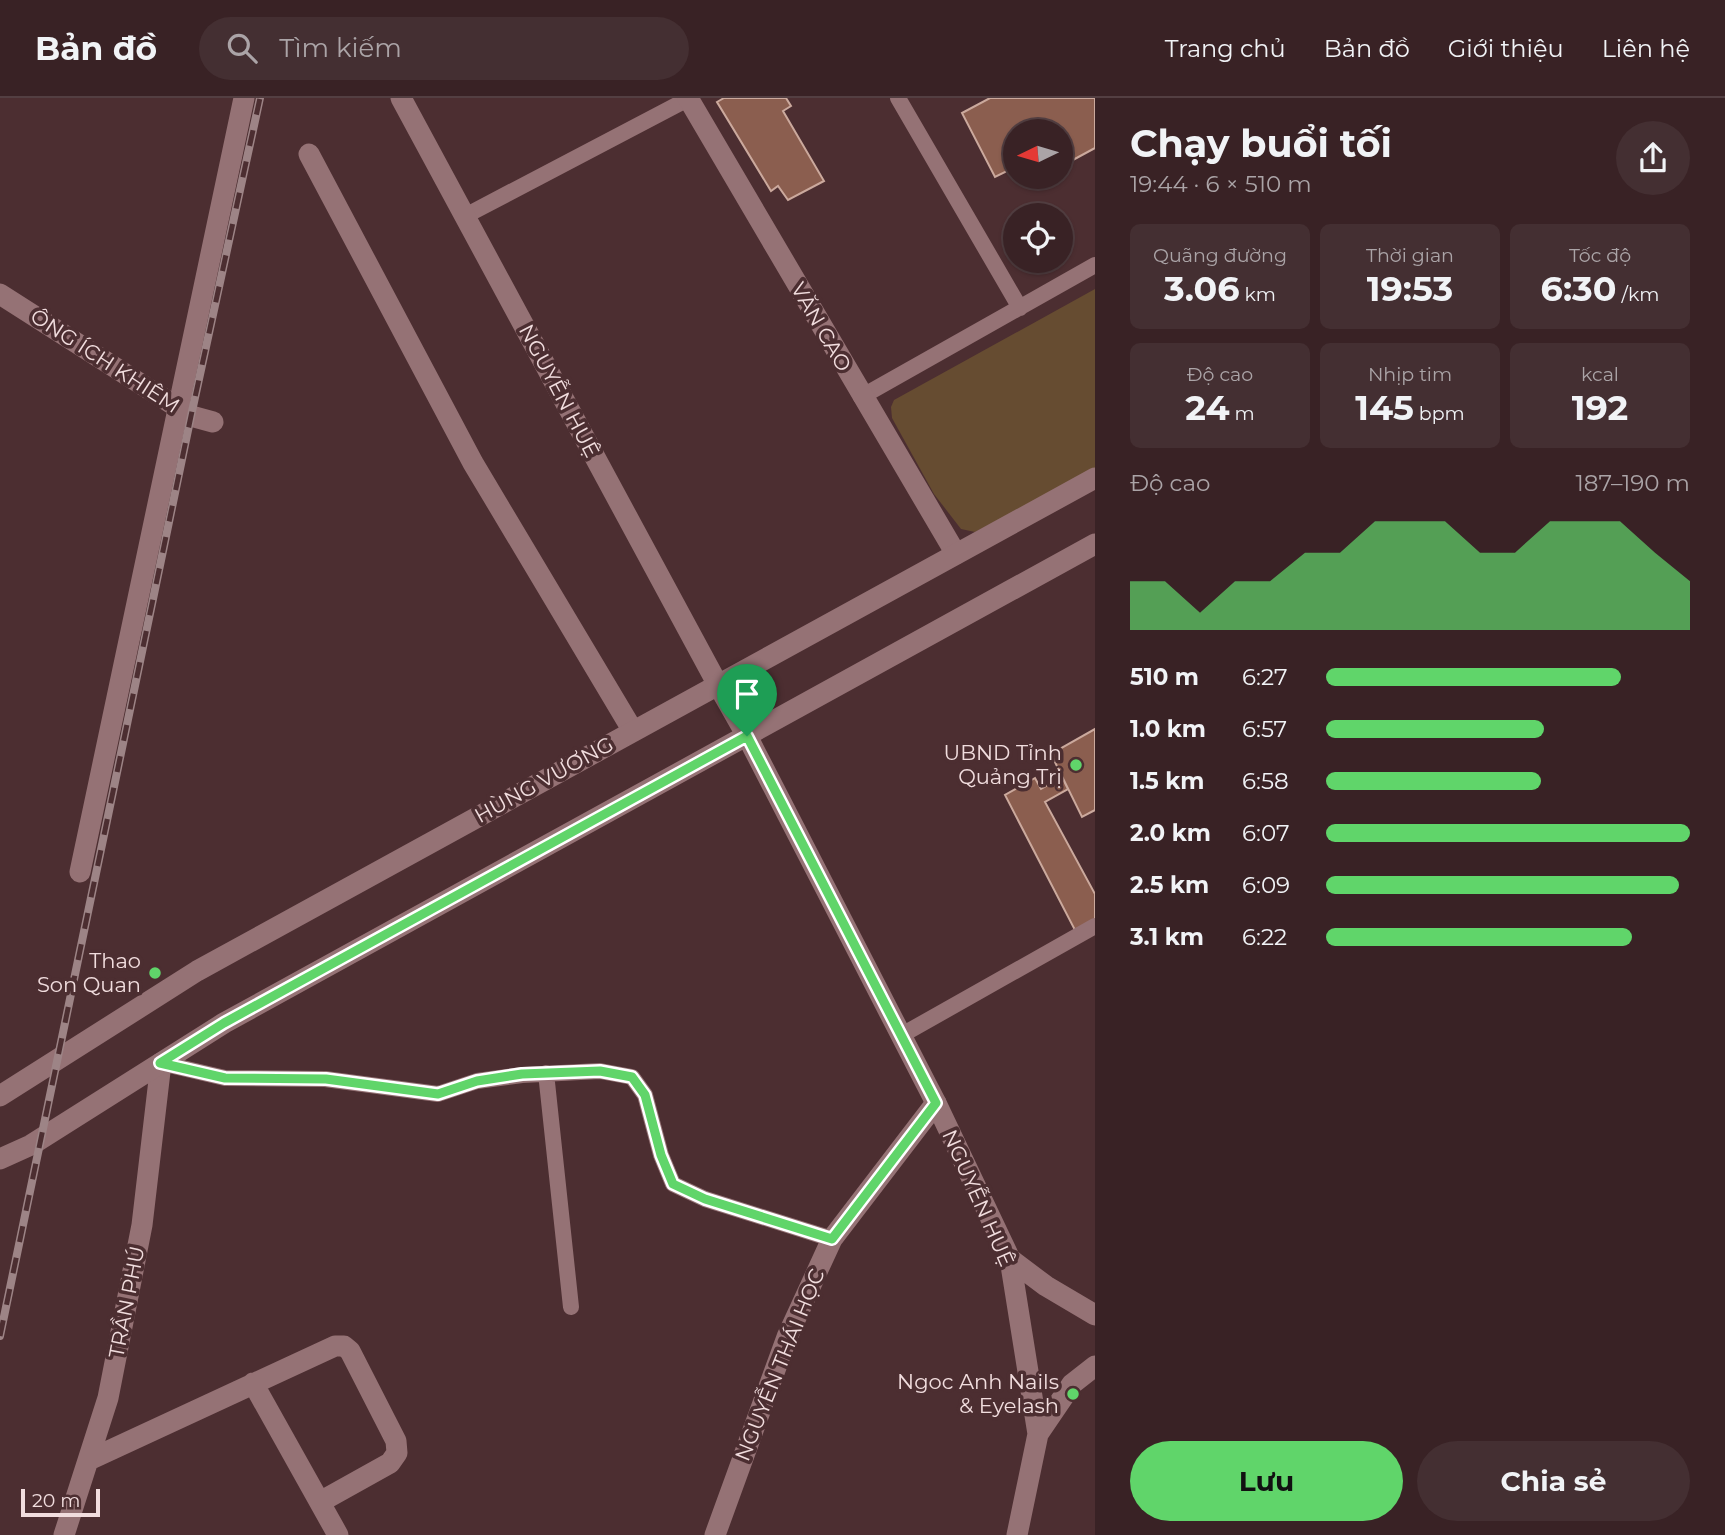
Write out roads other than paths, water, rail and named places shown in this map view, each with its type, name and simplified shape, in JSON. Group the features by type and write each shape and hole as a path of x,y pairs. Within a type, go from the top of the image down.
{"street":[{"path":"80,872 244,98"},
{"name":"NGUYỄN HUỆ","path":"401,98 747,736 936,1103 1010,1258 1038,1434 1017,1535"},
{"name":"VĂN CAO","path":"689,98 861,397 956,554"},
{"path":"309,154 473,463 633,731"},
{"name":"ÔNG ÍCH KHIÊM","path":"0,294 191,416 213,422"},
{"name":"HÙNG VƯƠNG","path":"0,1096 197,971 1095,478"},
{"path":"0,1158 31,1145 224,1023 1095,544"},
{"name":"TRẦN PHÚ","path":"64,1535 108,1398 142,1225 160,1063"},
{"name":"NGUYỄN THÁI HỌC","path":"715,1535 787,1337 832,1239 936,1103"},
{"path":"1010,1258 1046,1286 1095,1315"},
{"path":"89,1460 335,1346 344,1346 350,1351 396,1441 397,1453 390,1463 320,1502"},
{"path":"1038,1434 1072,1384 1095,1366"},
{"path":"253,1383 338,1535"}],"lane":[{"path":"465,216 689,98"},
{"path":"898,98 1020,308"},
{"path":"861,397 1095,265"},
{"path":"900,1036 1095,926"},
{"path":"160,1063 225,1078 326,1079 438,1094 477,1081 546,1073 600,1071 632,1077 645,1095 661,1155 673,1184 705,1199 832,1239"},
{"path":"546,1073 571,1307"}],"railway":[{"path":"0,1336 191,416 260,98"}],"place":[{"name":"UBND Tỉnh Quảng Trị","path":"1076,765"},
{"name":"Thao Son Quan","path":"155,973"},
{"name":"Ngoc Anh Nails & Eyelash","path":"1073,1394"}]}
